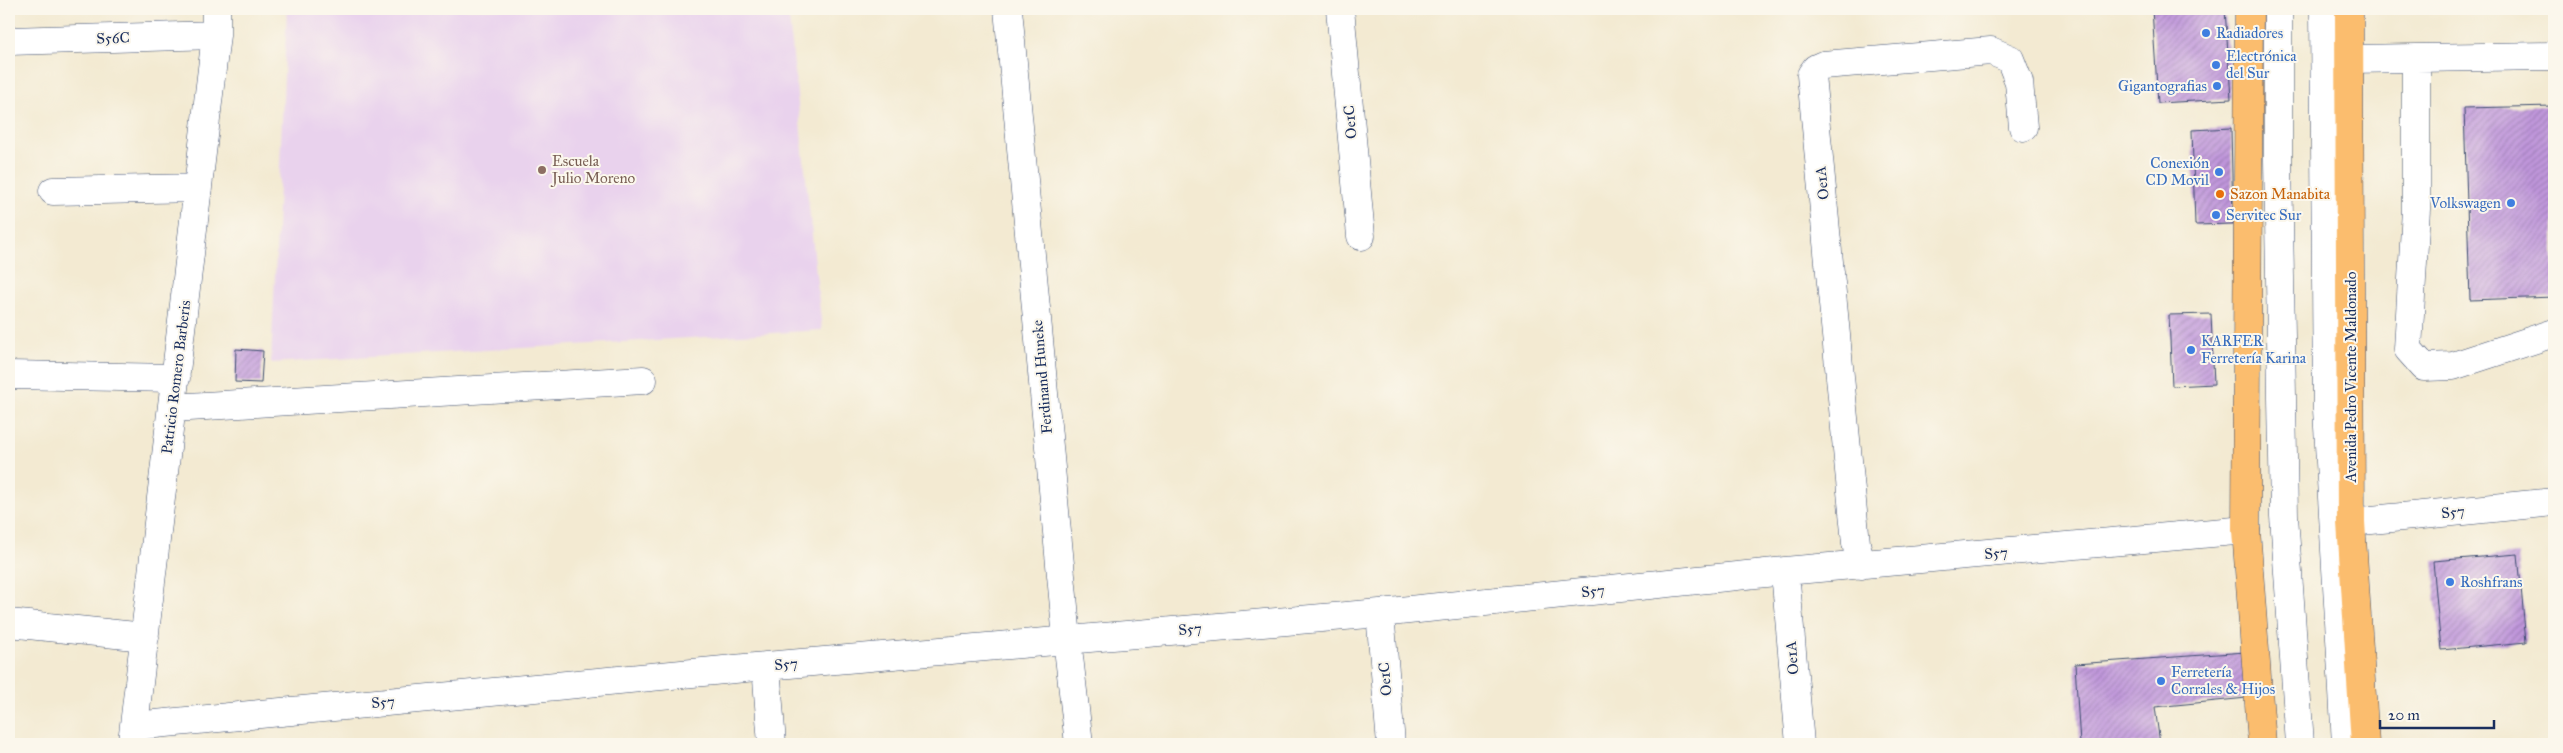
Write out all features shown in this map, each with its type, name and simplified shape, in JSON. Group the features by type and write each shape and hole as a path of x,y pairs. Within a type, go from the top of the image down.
{"main road":[{"path":"2249,9 2246,530 2262,744"},
{"name":"Avenida Pedro Vicente Maldonado","path":"2349,9 2351,522 2365,744"}],"street":[{"name":"Ferdinand Huneke","path":"1008,9 1067,639 1079,744"},
{"name":"Oe1C","path":"1340,9 1361,236"},
{"path":"2278,9 2278,159 2284,516 2300,744"},
{"path":"2324,9 2327,410 2346,744"},
{"name":"S56C","path":"9,41 216,22"},
{"name":"Patricio Romero Barberis","path":"133,735 216,22"},
{"name":"Oe1A","path":"1862,565 1856,543 1811,76 1816,68 1823,65 1991,51 2010,59 2019,82 2023,127"},
{"path":"2350,59 2554,56"},
{"path":"2416,58 2416,209 2408,349 2424,367 2453,366 2554,334"},
{"path":"53,191 198,188"},
{"path":"9,375 176,378"},
{"path":"172,408 643,380"},
{"name":"S57","path":"2351,522 2554,502"},
{"name":"S57","path":"133,735 766,666 1380,613 1785,571 2246,530"},
{"name":"Oe1A","path":"1785,571 1800,744"},
{"name":"Oe1C","path":"1380,613 1391,744"},
{"path":"9,624 145,637"},
{"path":"766,666 772,744"}],"shaded area":[{"name":"Escuela Julio Moreno","path":"287,9 788,9 822,330 271,363"}],"building":[{"path":"2152,9 2225,9 2231,99 2158,103"},
{"name":"Volkswagen","path":"2554,106 2554,297 2470,300 2464,108"},
{"path":"2231,128 2233,224 2195,225 2192,130"},
{"name":"KARFER Ferretería Karina","path":"2211,314 2214,384 2172,386 2169,315"},
{"path":"236,349 263,351 261,383 235,382"},
{"path":"2518,554 2526,642 2441,650 2433,561"},
{"name":"Ferretería Corrales & Hijos","path":"2246,652 2247,698 2155,707 2160,744 2080,744 2075,664"}],"place":[{"name":"Radiadores","path":"2206,33"},
{"name":"Electrónica del Sur","path":"2216,65"},
{"name":"Gigantografias","path":"2217,86"},
{"name":"Escuela Julio Moreno","path":"542,170"},
{"name":"Conexión CD Movil","path":"2219,172"},
{"name":"Sazon Manabita","path":"2220,194"},
{"name":"Volkswagen","path":"2511,203"},
{"name":"Servitec Sur","path":"2216,215"},
{"name":"KARFER Ferretería Karina","path":"2191,350"},
{"name":"Roshfrans","path":"2450,582"},
{"name":"Ferretería Corrales & Hijos","path":"2161,681"}]}
